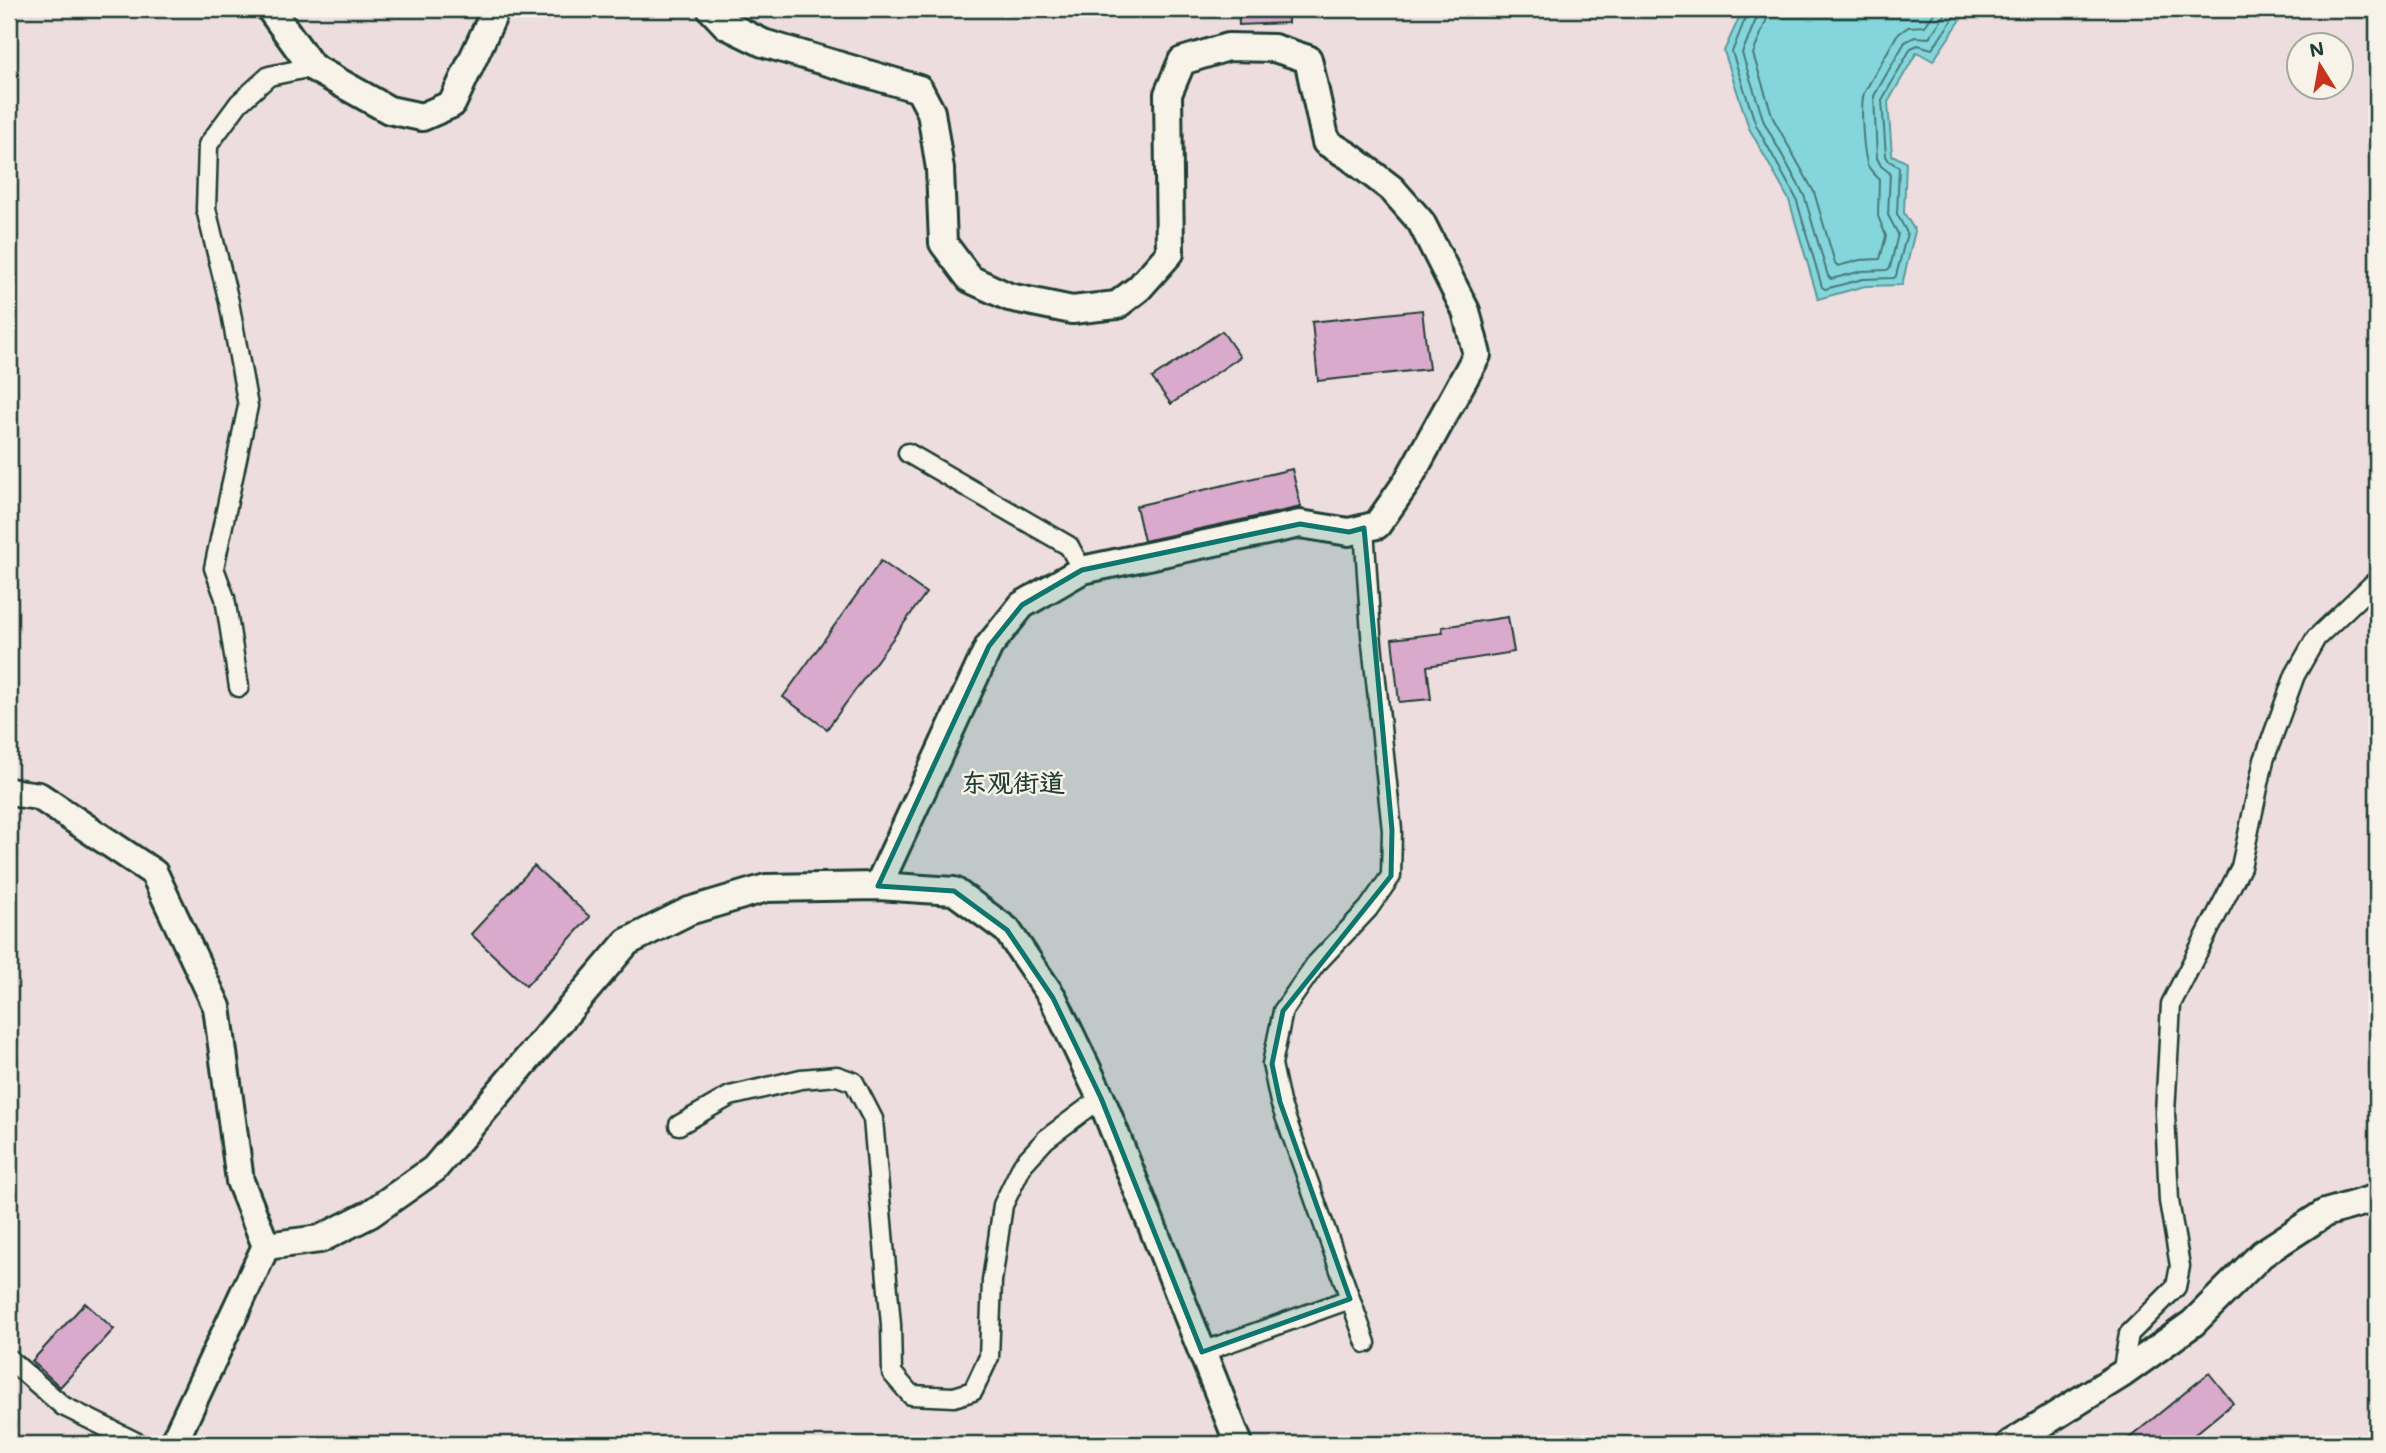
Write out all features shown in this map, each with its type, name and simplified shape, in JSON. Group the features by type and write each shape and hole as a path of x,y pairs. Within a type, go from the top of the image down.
{"street":[{"path":"270,9 312,66 389,110 422,117 452,104 496,9"},
{"path":"711,9 726,25 763,43 919,89 931,112 940,169 943,243 970,279 1009,297 1072,310 1117,305 1139,288 1170,253 1168,94 1182,61 1228,47 1274,48 1308,59 1326,142 1392,189 1421,222 1466,311 1477,355 1407,482 1377,525 1349,532 1300,524 1082,570 1022,605 989,646 878,886"},
{"path":"239,687 226,598 214,568 247,406 229,302 206,209 208,145 239,103 269,76 312,66"},
{"path":"908,453 1069,546 1082,570"},
{"path":"1364,528 1371,634 1392,830 1391,876 1368,909 1315,965 1283,1011 1272,1064 1280,1102 1366,1343"},
{"path":"2122,1374 2129,1334 2176,1287 2180,1266 2169,1201 2165,1113 2171,1004 2241,867 2264,760 2295,676 2316,638 2377,580"},
{"path":"9,792 39,796 154,873 217,1007 240,1181 266,1246 173,1444"},
{"path":"266,1246 320,1239 370,1213 434,1169 627,942 689,911 766,888 878,886 954,891 1006,930 1054,998 1101,1098 1239,1444"},
{"path":"679,1125 730,1096 801,1079 837,1076 854,1082 873,1119 891,1325 892,1373 911,1395 954,1397 973,1391 989,1356 997,1232 1003,1205 1023,1164 1046,1139 1101,1098"},
{"path":"2010,1444 2122,1374 2193,1323 2262,1254 2325,1213 2377,1198"},
{"path":"1202,1352 1350,1299"},
{"path":"9,1359 63,1406 140,1444"}],"highlighted area":[{"path":"1300,524 1349,532 1364,528 1392,830 1391,876 1283,1011 1272,1064 1280,1102 1350,1299 1202,1352 1101,1098 1053,998 1007,930 954,891 878,886 989,646 1022,605 1082,570"}],"water":[{"path":"1743,9 1968,9 1933,61 1917,52 1888,102 1892,155 1906,162 1904,213 1915,231 1902,285 1865,286 1818,299 1789,200 1749,128 1724,51"}],"building":[{"path":"1238,9 1288,9 1288,23 1239,25"},
{"path":"1422,310 1429,369 1318,381 1312,322"},
{"path":"1222,331 1240,357 1171,404 1152,378"},
{"path":"1292,469 1301,507 1144,541 1136,506"},
{"path":"881,561 926,593 827,729 783,697"},
{"path":"1508,617 1514,652 1427,666 1431,699 1399,702 1392,639 1443,633 1442,627"},
{"path":"534,866 590,917 526,986 471,934"},
{"path":"85,1303 114,1329 60,1387 32,1361"},
{"path":"2209,1373 2233,1403 2183,1444 2122,1444"}],"district":[{"name":"东观街道","path":"1013,782"}]}
